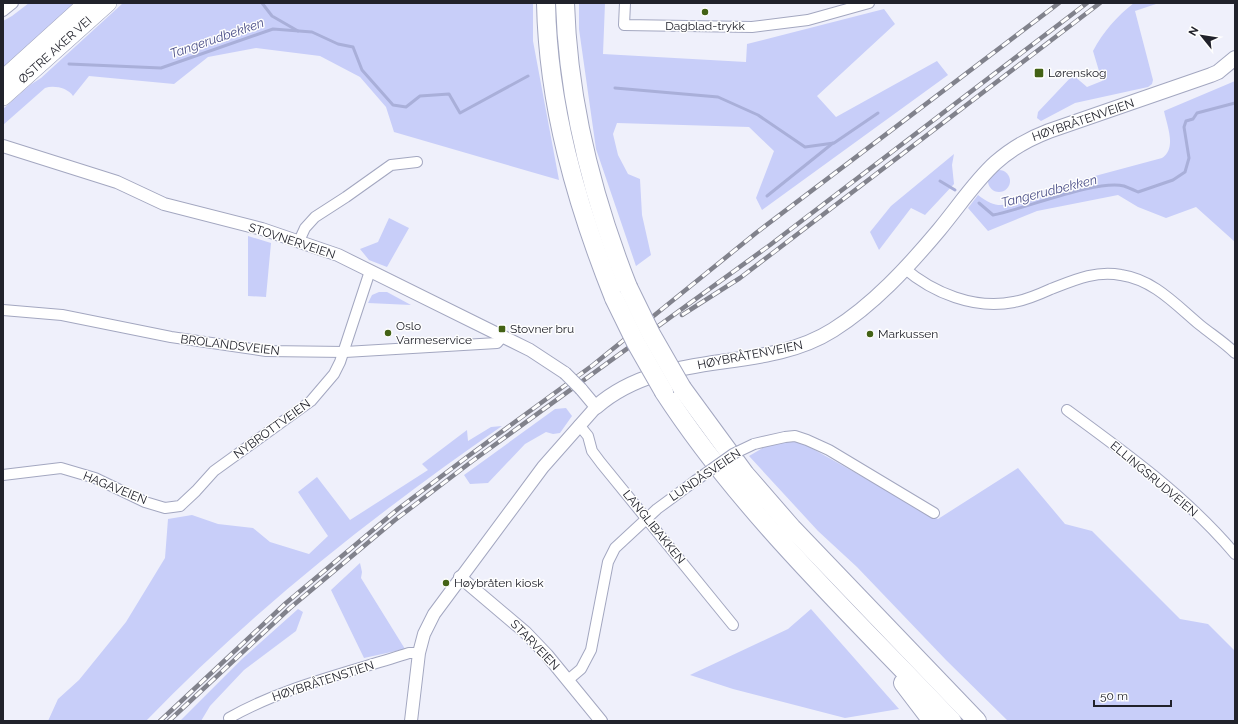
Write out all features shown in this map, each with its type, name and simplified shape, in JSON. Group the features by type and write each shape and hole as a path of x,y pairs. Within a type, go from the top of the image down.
{"highway":[{"name":"ØSTRE AKER VEI","path":"3,78 87,3"},
{"name":"ØSTRE AKER VEI","path":"3,97 108,3"},
{"path":"546,3 548,41 557,107 571,173 591,240 614,298 664,392 697,440 747,503 952,721"},
{"path":"565,3 570,70 581,136 596,197 628,286 651,334 682,388 741,468 788,523 977,721"},
{"path":"864,629 932,721"},
{"path":"952,695 982,721"}],"main road":[{"name":"HØYBRÅTENVEIEN","path":"1218,72 1235,58"},
{"name":"HØYBRÅTENVEIEN","path":"596,407 607,397 638,380 663,372 788,350 808,343 833,330 860,310 904,268 995,162 1027,139 1218,72 1235,70"}],"street":[{"path":"3,11 13,3"},
{"path":"625,3 624,25 752,27 808,20 869,3"},
{"name":"STOVNERVEIEN","path":"3,146 116,182 164,204 184,208 299,241 338,256 503,336 542,357 565,373 596,407"},
{"path":"299,241 310,222 391,165 417,162"},
{"path":"904,268 927,285 946,295 992,304 1014,302 1079,277 1093,274 1120,274 1132,277 1164,293 1235,353"},
{"name":"NYBROTTVEIEN","path":"180,506 214,471 311,401 334,374 344,352 370,271"},
{"name":"BROLANDSVEIEN","path":"3,310 62,315 171,337 266,351 344,352 497,343 503,336"},
{"name":"HØYBRÅTENVEIEN","path":"411,721 419,653 428,625 439,605 543,467 596,407"},
{"name":"ELLINGSRUDVEIEN","path":"1067,410 1123,451 1176,496 1218,534 1235,554"},
{"name":"LANGLIBAKKEN","path":"579,425 588,436 592,451 733,625"},
{"name":"LUNDÅSVEIEN","path":"568,680 581,669 591,650 611,554 619,543 668,500 733,454 754,444 785,436 796,436 807,440 830,450 934,513"},
{"name":"HAGAVEIEN","path":"3,475 61,468 95,478 145,502 165,508 180,506"},
{"name":"STARVEIEN","path":"460,577 525,632 568,680 601,721"},
{"name":"HØYBRÅTENSTIEN","path":"229,718 252,705 295,689 409,653 419,653"}],"shaded area":[{"path":"29,3 77,3 3,69 3,21"},
{"path":"123,3 533,3 533,41 559,180 394,132 386,107 360,77 320,56 256,48 208,57 174,84 89,76 73,96 64,89 52,87 45,88 3,125 3,109 30,85 41,78"},
{"path":"579,3 605,3 603,54 746,62 747,44 884,9 895,24 817,96 836,117 937,61 948,75 762,210 756,198 774,151 749,127 617,123 613,134 618,155 628,174 640,179 642,215 651,255 636,266 596,149 579,29"},
{"path":"1134,3 1159,3 1135,11 1153,80 1152,84 1148,87 1075,103 1041,121 1037,118 1038,112 1073,75 1087,87 1102,81 1093,51 1101,37 1111,25"},
{"path":"1235,81 1235,242 1196,207 1166,218 1138,207 1118,195 1037,211 988,231 968,208 978,195 997,205 1009,204 1028,194 1162,158 1167,154 1170,143 1169,130 1164,111"},
{"path":"954,154 952,165 954,184 925,215 911,208 879,250 870,232 891,206"},
{"path":"999,170 1007,173 1010,181 1007,189 999,192 991,189 988,181 991,173"},
{"path":"389,218 409,228 387,267 369,260 360,249 378,242"},
{"path":"248,236 271,243 266,297 248,296"},
{"path":"379,292 387,292 411,305 368,303 372,295"},
{"path":"566,408 572,416 560,433 553,434 546,432 525,444 488,483 470,484 464,475 555,409"},
{"path":"502,426 408,494 316,565 229,640 146,721 48,721 58,699 79,680 126,622 165,558 168,519 192,515 218,524 253,528 270,542 309,554 328,536 298,492 317,477 350,520 428,470 422,464 467,430 468,441 491,427"},
{"path":"797,440 938,519 1018,468 1065,524 1092,531 1180,619 1208,624 1235,651 1235,721 1008,721 946,660 857,567 818,531 749,456 775,441"},
{"path":"360,563 362,572 361,578 405,649 364,658 331,590"},
{"path":"298,609 303,612 296,631 244,670 210,706 201,721 180,721 242,659"},
{"path":"811,609 899,709 845,718 733,689 690,675 788,629"}],"waterway":[{"path":"262,3 272,16 298,31"},
{"name":"Tangerudbekken","path":"69,64 161,68 273,29 312,32 338,44 353,47 362,70 393,105 406,107 420,96 449,94 460,113 528,76"},
{"name":"Tangerudbekken","path":"615,88 718,97 758,115 805,147 834,143 878,113"},
{"name":"Tangerudbekken","path":"979,203 993,215 1097,187 1112,185 1124,186 1138,192 1173,180 1185,172 1189,158 1184,127 1186,121 1193,119 1197,113 1235,103"},
{"path":"767,196 833,143"},
{"name":"Tangerudbekken","path":"940,181 955,190"}],"railway":[{"path":"160,721 286,603 398,509 593,365 756,233 1059,3"},
{"path":"169,721 290,608 395,520 471,462 770,245 1087,3"},
{"path":"682,315 740,278 1100,3"}],"place":[{"name":"Dagblad-trykk","path":"705,12"},
{"name":"Lørenskog","path":"1039,73"},
{"name":"Stovner bru","path":"502,329"},
{"name":"Oslo Varmeservice","path":"388,333"},
{"name":"Markussen","path":"870,334"},
{"name":"Høybråten kiosk","path":"446,583"}]}
